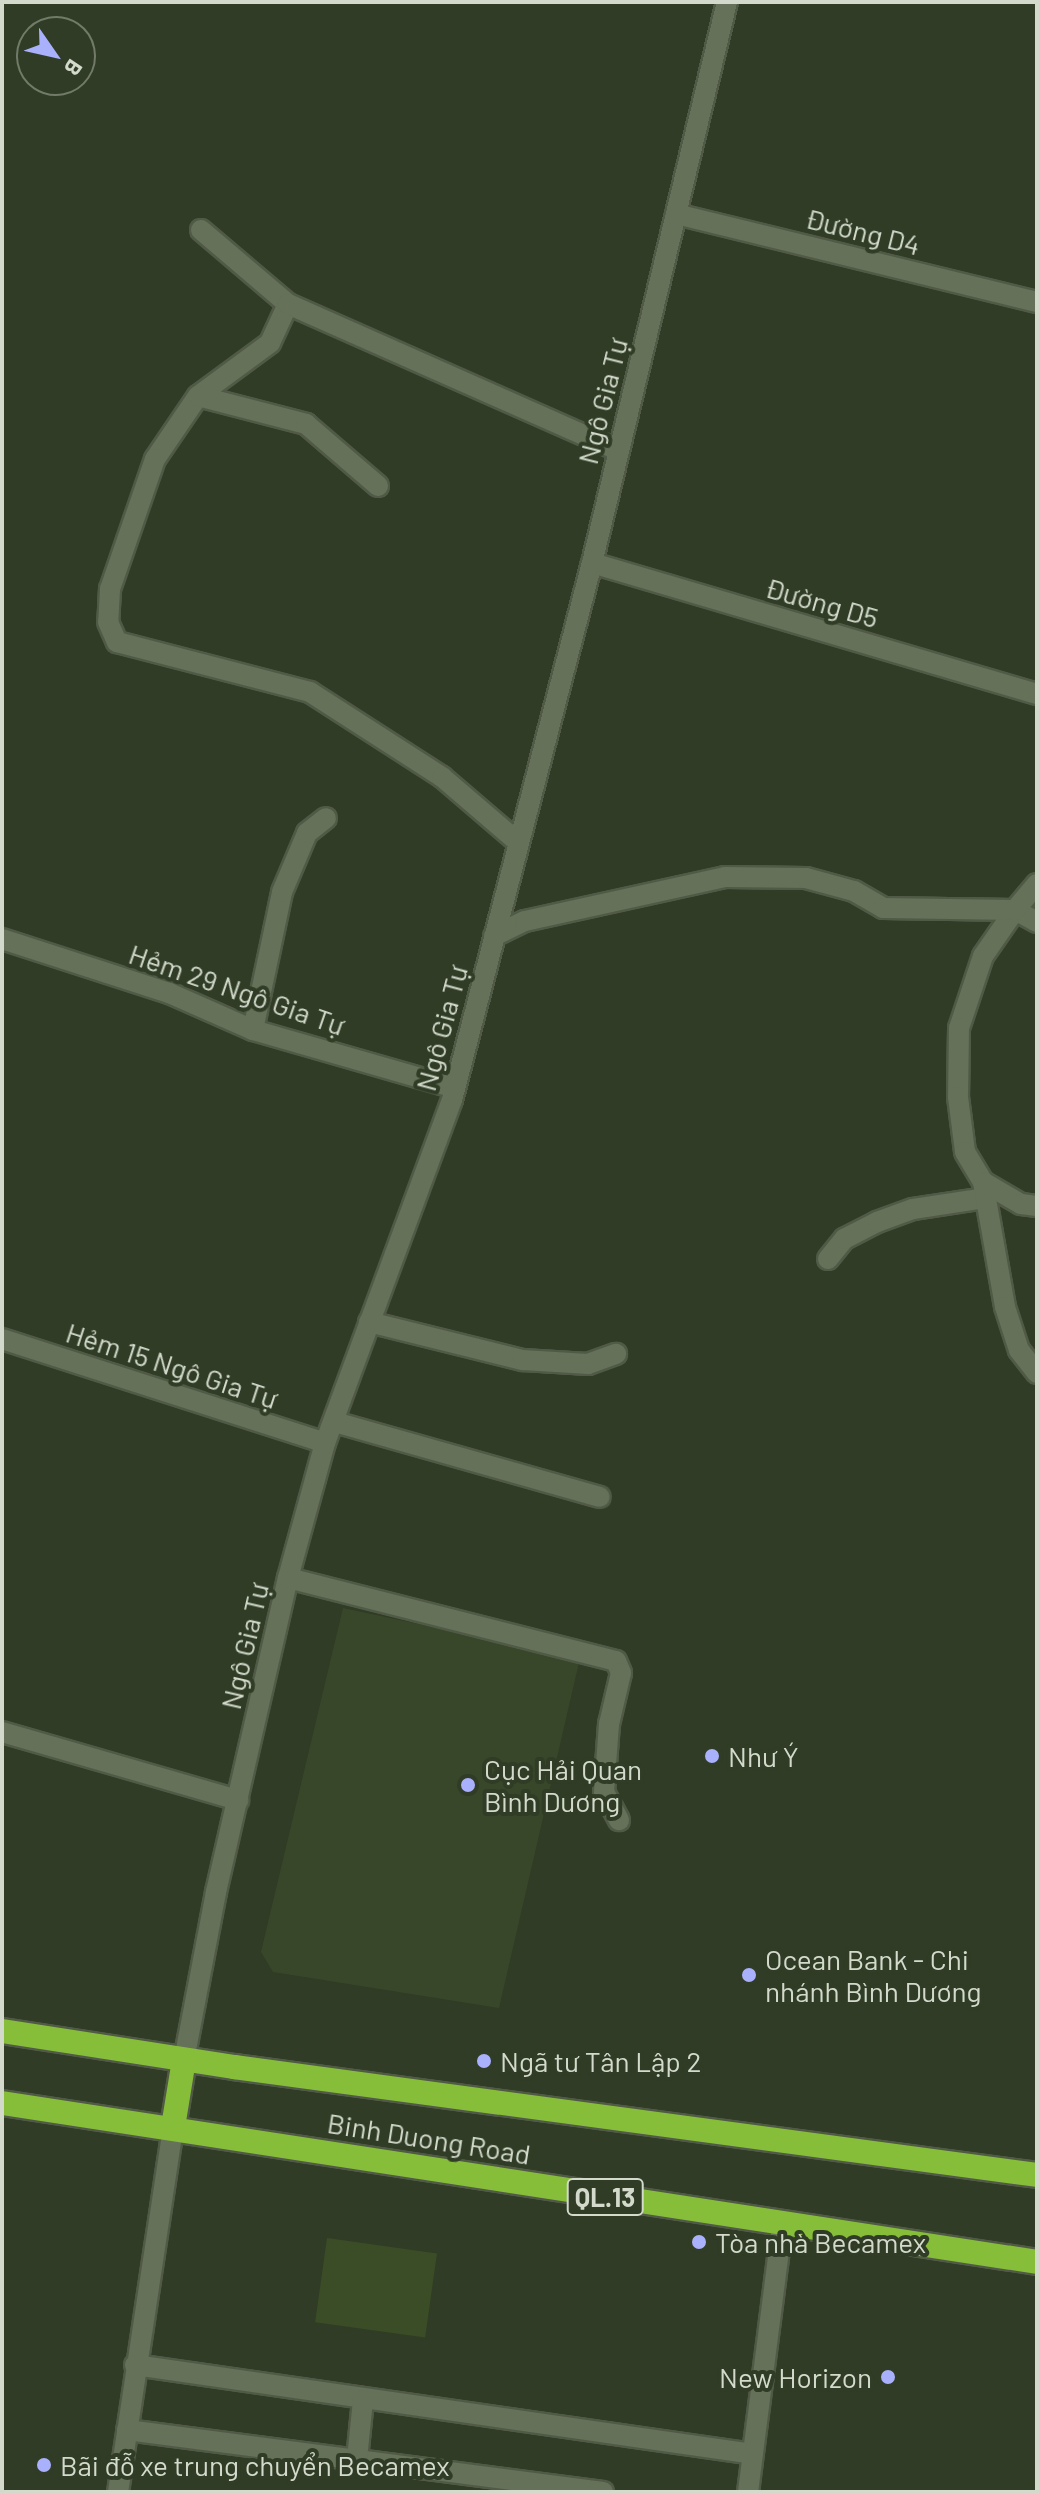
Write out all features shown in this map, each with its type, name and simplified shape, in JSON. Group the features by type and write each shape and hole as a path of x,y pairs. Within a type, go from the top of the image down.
{"highway":[{"name":"Binh Duong Road","path":"2,2031 184,2060 1037,2175"},
{"path":"173,2127 184,2060"},
{"name":"Binh Duong Road","path":"2,2103 173,2127 782,2227 1037,2262"}],"street":[{"name":"Ngô Gia Tự","path":"184,2060 288,1578 325,1443 455,1088 592,563 727,2"},
{"name":"Đường D4","path":"676,214 1037,302"},
{"path":"201,230 288,304 619,451"},
{"path":"288,304 270,343 198,396 155,459 110,589 108,622 117,642 310,692 442,777 519,843"},
{"path":"198,396 306,424 378,486"},
{"name":"Đường D5","path":"592,563 1037,694"},
{"path":"253,1030 282,892 307,833 326,818"},
{"path":"494,936 540,917 725,877 806,878 854,891 883,908 1015,910 1037,922"},
{"path":"1037,884 983,956 959,1028 958,1097 965,1152 984,1190 1005,1307 1019,1350 1037,1373"},
{"name":"Hẻm 29 Ngô Gia Tự","path":"2,939 169,993 253,1030 455,1088"},
{"path":"828,1259 844,1239 877,1222 984,1190 1021,1204 1037,1206"},
{"path":"369,1322 523,1360 588,1364 616,1354"},
{"name":"Hẻm 15 Ngô Gia Tự","path":"2,1339 325,1443"},
{"path":"335,1422 600,1497"},
{"path":"288,1578 616,1661 621,1673 609,1724 604,1792 619,1820"},
{"path":"2,1732 238,1800"},
{"path":"118,2492 173,2127"},
{"path":"748,2492 782,2227"},
{"path":"135,2365 753,2454"},
{"path":"357,2459 363,2400"},
{"path":"127,2430 603,2492"}],"shaded area":[{"path":"343,1608 580,1658 499,2008 273,1972 261,1952"},
{"path":"327,2238 437,2253 425,2338 315,2322"}],"place":[{"name":"Như Ý","path":"712,1756"},
{"name":"Cục Hải Quan Bình Dương","path":"468,1785"},
{"name":"Ocean Bank - Chi nhánh Bình Dương","path":"749,1975"},
{"name":"Ngã tư Tân Lập 2","path":"484,2061"},
{"name":"Tòa nhà Becamex","path":"699,2242"},
{"name":"New Horizon","path":"888,2377"},
{"name":"Bãi đỗ xe trung chuyển Becamex","path":"44,2465"}]}
